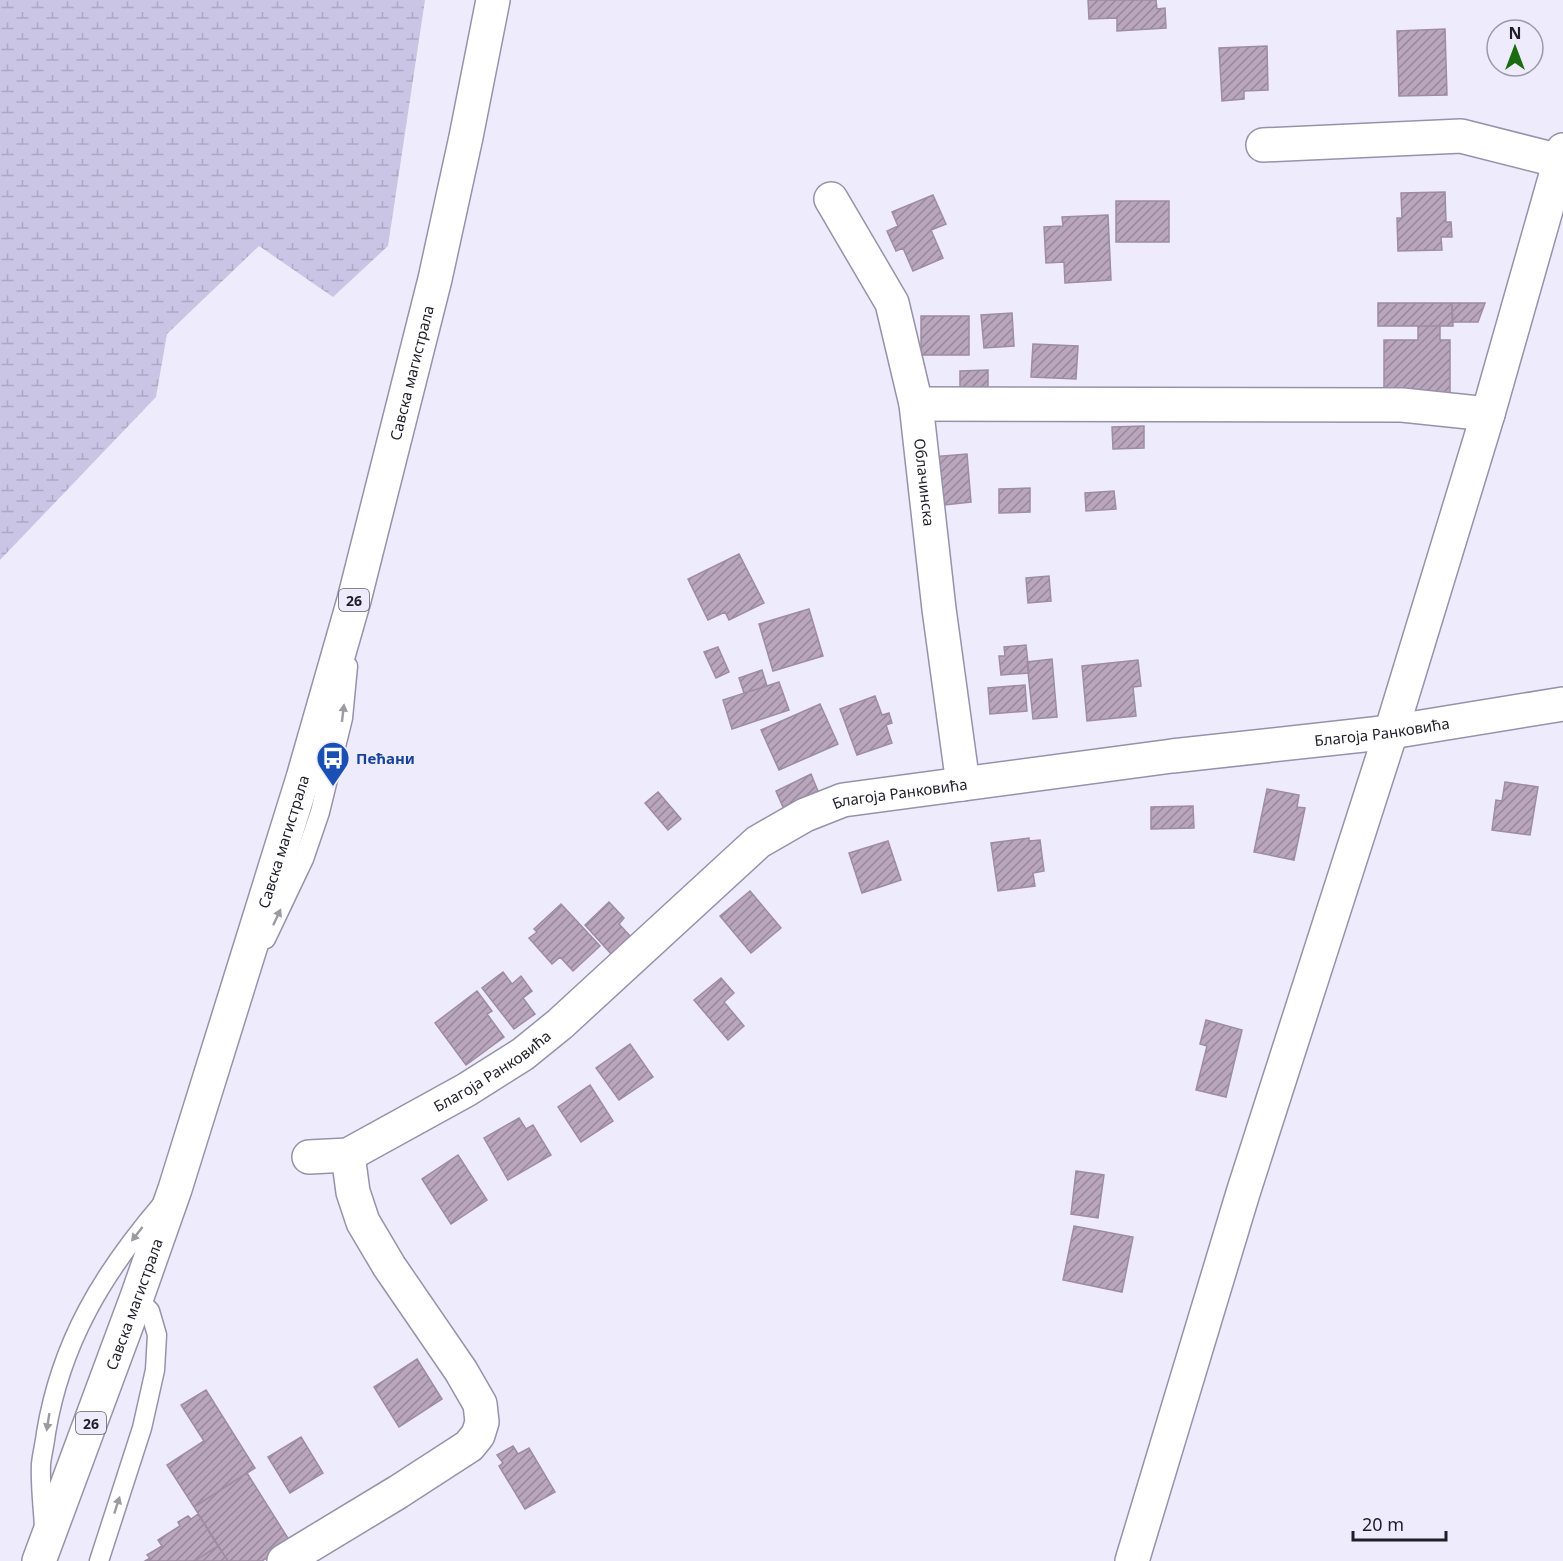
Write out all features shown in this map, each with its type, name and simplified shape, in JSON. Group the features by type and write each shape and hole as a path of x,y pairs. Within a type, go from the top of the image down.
{"street":[{"name":"Савска магистрала","path":"42,1555 175,1189 299,790 354,600 435,279 493,0"},
{"path":"1132,1561 1243,1193 1391,732 1488,414 1561,155 1461,136 1263,145"},
{"name":"Облачинска","path":"831,199 892,303 916,404 939,609 963,784"},
{"path":"916,404 1402,405 1488,414"},
{"name":"Благоја Ранковића","path":"309,1157 348,1155 466,1090 524,1054 758,842 805,815 843,800 1172,756 1391,732 1563,704"},
{"path":"284,1561 469,1446 478,1435 483,1422 480,1404 461,1371 389,1266 363,1222 353,1192 348,1155"}],"lane":[{"path":"42,1555 41,1464 52,1401 62,1365 87,1311 109,1272 137,1233 175,1189"},
{"path":"99,1561 142,1428 155,1370 157,1335 150,1311 137,1297"}],"green space":[{"path":"0,0 425,0 388,246 333,297 259,246 167,334 156,397 0,560"}],"building":[{"path":"1088,0 1156,0 1157,9 1165,8 1166,28 1117,31 1117,18 1089,19"},
{"path":"1445,29 1447,95 1399,96 1397,31"},
{"path":"1267,46 1268,90 1244,91 1244,99 1222,101 1219,48"},
{"path":"1445,192 1446,222 1451,222 1452,237 1441,237 1442,250 1398,251 1397,218 1402,218 1401,193"},
{"path":"933,195 946,224 931,230 943,258 913,271 903,248 896,251 887,231 898,226 892,212"},
{"path":"1116,201 1169,201 1169,242 1116,242"},
{"path":"1108,215 1111,280 1065,283 1064,262 1046,263 1044,227 1063,226 1062,217"},
{"path":"1378,303 1452,303 1453,326 1378,326"},
{"path":"1452,303 1485,303 1478,322 1452,322"},
{"path":"1012,313 1014,346 984,348 981,315"},
{"path":"921,316 969,316 969,355 921,355"},
{"path":"1418,326 1440,326 1440,340 1450,340 1450,396 1384,396 1384,340 1418,340"},
{"path":"1033,344 1078,346 1076,379 1031,377"},
{"path":"988,370 988,396 960,396 960,371"},
{"path":"1144,426 1144,448 1113,449 1112,427"},
{"path":"967,454 971,502 935,506 931,457"},
{"path":"1030,488 1030,512 999,513 999,489"},
{"path":"1114,491 1116,509 1086,511 1085,493"},
{"path":"739,554 764,603 729,620 725,612 708,620 688,579"},
{"path":"1049,576 1051,601 1028,603 1026,578"},
{"path":"809,609 823,656 773,671 759,624"},
{"path":"1026,645 1029,673 1001,675 999,656 1005,656 1004,647"},
{"path":"718,647 729,672 716,678 704,652"},
{"path":"1052,659 1057,717 1033,719 1027,662"},
{"path":"1138,660 1141,686 1133,687 1136,716 1087,721 1082,666"},
{"path":"762,670 767,686 744,693 739,678"},
{"path":"779,682 789,710 732,729 723,700"},
{"path":"1025,685 1027,711 990,714 988,688"},
{"path":"875,696 882,715 889,713 892,723 886,725 892,743 857,755 840,709"},
{"path":"820,704 838,744 779,770 761,730"},
{"path":"811,774 818,791 783,807 776,791"},
{"path":"1505,782 1538,787 1530,835 1492,830 1496,800 1502,801"},
{"path":"1267,789 1299,795 1297,807 1305,808 1294,860 1254,852"},
{"path":"658,792 681,819 668,830 645,803"},
{"path":"1193,806 1194,828 1151,829 1151,807"},
{"path":"1029,838 1029,841 1040,840 1044,871 1033,873 1035,886 998,891 991,843"},
{"path":"888,841 901,880 862,893 849,853"},
{"path":"750,891 781,928 751,953 720,916"},
{"path":"609,902 624,918 619,924 631,937 612,955 585,925"},
{"path":"561,904 600,946 573,971 560,957 552,964 529,938 537,932 534,929"},
{"path":"503,972 512,984 521,976 532,991 523,998 535,1014 514,1029 482,988"},
{"path":"721,978 734,993 724,1002 744,1026 728,1040 694,1000"},
{"path":"477,991 492,1011 487,1014 504,1037 466,1065 435,1023"},
{"path":"1206,1020 1242,1030 1226,1097 1196,1090 1207,1046 1200,1044"},
{"path":"630,1044 653,1077 619,1100 596,1068"},
{"path":"590,1085 613,1121 581,1142 558,1107"},
{"path":"519,1118 526,1129 533,1125 551,1155 508,1180 484,1138"},
{"path":"458,1155 487,1200 451,1224 422,1179"},
{"path":"1076,1171 1104,1175 1098,1218 1071,1214"},
{"path":"1074,1226 1133,1237 1122,1292 1063,1280"},
{"path":"417,1359 442,1399 399,1427 374,1387"},
{"path":"206,1390 255,1468 194,1507 167,1465 204,1441 181,1405"},
{"path":"301,1437 323,1473 290,1493 268,1457"},
{"path":"513,1446 518,1454 529,1448 555,1492 525,1509 499,1466 503,1463 497,1455"},
{"path":"247,1473 291,1543 262,1561 228,1561 194,1507"},
{"path":"198,1514 218,1546 195,1561 145,1561 150,1558 147,1555 162,1546 158,1540 180,1526 178,1522 188,1516 191,1519"},
{"path":"218,1546 228,1561 195,1561"}],"place":[{"name":"Пећани","path":"333,787"}]}
